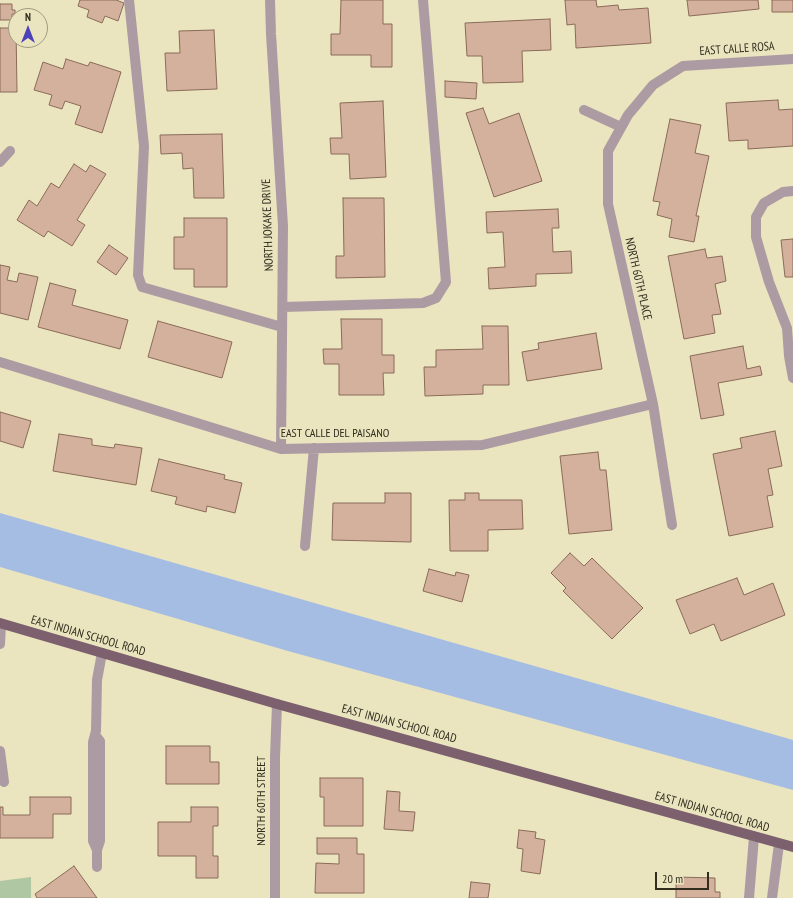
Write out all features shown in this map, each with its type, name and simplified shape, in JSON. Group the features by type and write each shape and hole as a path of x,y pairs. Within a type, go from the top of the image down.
{"main road":[{"name":"EAST INDIAN SCHOOL ROAD","path":"1,623 277,704 793,847"}],"street":[{"path":"129,0 144,146 138,275 142,287 282,327"},
{"name":"NORTH JOKAKE DRIVE","path":"270,0 283,226 281,449"},
{"path":"283,307 423,303 436,298 446,282 423,0"},
{"name":"EAST CALLE ROSA","path":"683,66 793,59"},
{"name":"NORTH 60TH PLACE","path":"672,526 653,404 608,204 608,151 628,115 653,85 683,66"},
{"path":"584,110 621,127"},
{"path":"0,162 10,151"},
{"path":"793,191 783,192 764,203 756,217 756,237 769,282 790,327 789,356 793,378"},
{"name":"EAST CALLE DEL PAISANO","path":"0,362 281,449 482,445 653,404"},
{"path":"305,546 314,448"},
{"path":"0,644 1,623"},
{"path":"97,867 97,850 93,841 93,742 96,736 97,680 102,653"},
{"name":"NORTH 60TH STREET","path":"275,898 275,757 277,704"},
{"path":"0,751 4,782"},
{"path":"749,898 754,837"},
{"path":"772,898 778,844"}],"green space":[{"path":"31,877 31,898 0,898 0,881"}],"water":[{"path":"0,513 793,740 793,790 288,651 0,567"}],"building":[{"path":"80,0 116,0 124,3 118,21 105,16 102,23 87,17 89,10 78,6"},
{"path":"341,0 383,0 383,24 392,24 392,67 371,67 371,55 331,55 331,34 340,34"},
{"path":"565,0 596,0 597,7 618,5 619,10 648,8 651,43 576,48 575,24 567,25"},
{"path":"687,0 758,0 759,9 689,16"},
{"path":"772,0 793,0 793,12 772,12"},
{"path":"0,4 12,4 12,8 8,8 8,20 0,20"},
{"path":"550,19 551,50 522,51 523,82 483,83 482,56 467,56 465,23"},
{"path":"0,28 8,28 8,48 16,48 17,92 0,92"},
{"path":"214,30 217,89 167,91 165,53 180,53 179,31"},
{"path":"66,59 88,66 90,62 121,72 102,133 75,124 81,106 65,101 62,109 49,105 52,95 34,90 43,62 63,69"},
{"path":"445,81 477,83 476,99 445,97"},
{"path":"778,100 779,110 793,109 793,146 748,149 748,140 729,141 726,103"},
{"path":"383,101 386,177 350,179 349,154 331,154 330,138 342,138 340,103"},
{"path":"483,108 489,124 519,113 542,181 494,197 466,113"},
{"path":"670,119 701,125 695,153 709,156 696,216 699,216 694,242 669,237 672,219 657,215 660,202 653,201"},
{"path":"222,134 224,198 194,198 193,168 183,169 182,153 161,154 160,135"},
{"path":"74,164 86,172 90,165 106,174 77,220 85,225 72,246 48,231 44,237 17,220 29,200 37,206 51,183 59,188"},
{"path":"343,198 384,198 385,277 336,278 336,256 344,256"},
{"path":"558,209 559,228 552,228 553,252 571,251 572,273 536,274 536,286 489,289 488,268 505,267 503,232 487,233 486,212"},
{"path":"184,218 227,218 227,287 194,287 194,269 174,269 174,237 184,237"},
{"path":"793,239 793,277 785,277 781,240"},
{"path":"109,245 128,258 116,275 97,262"},
{"path":"705,249 707,258 722,256 726,281 715,284 721,314 712,315 715,333 684,339 668,256"},
{"path":"0,265 10,267 7,280 17,282 19,273 38,277 28,320 0,313"},
{"path":"50,283 76,290 72,305 128,320 120,349 38,327"},
{"path":"341,319 382,319 382,355 394,355 394,373 383,373 384,395 339,395 339,364 324,364 323,349 342,349"},
{"path":"158,321 232,342 222,378 148,357"},
{"path":"482,326 508,326 509,385 483,385 483,394 425,396 424,367 436,367 436,350 483,349"},
{"path":"596,333 602,369 527,381 522,352 539,349 538,343"},
{"path":"743,346 747,369 760,366 762,375 718,383 724,415 701,419 690,356"},
{"path":"0,412 31,421 23,448 0,441"},
{"path":"775,431 782,466 768,469 773,495 767,496 773,527 729,536 713,454 742,448 740,438"},
{"path":"59,434 92,439 92,445 114,448 115,444 142,448 136,485 53,471"},
{"path":"598,452 600,470 606,470 612,530 569,534 560,456"},
{"path":"159,459 225,475 224,479 242,483 235,513 207,506 206,512 175,504 177,497 151,491"},
{"path":"385,493 411,493 411,542 332,540 333,503 385,503"},
{"path":"465,493 479,493 479,500 522,500 523,529 488,530 488,551 450,551 449,500 465,500"},
{"path":"570,553 584,566 592,558 643,608 612,639 563,591 566,588 551,573"},
{"path":"429,569 455,576 456,572 469,575 462,602 423,591"},
{"path":"737,578 744,595 773,583 785,615 721,641 714,624 690,634 676,600"},
{"path":"166,746 210,746 210,762 219,762 219,784 166,784"},
{"path":"320,778 363,778 363,826 324,826 324,797 320,797"},
{"path":"387,791 400,792 399,811 415,812 413,831 384,829"},
{"path":"30,797 71,797 71,814 53,814 53,838 0,838 0,807 3,807 3,815 30,815"},
{"path":"191,807 218,807 218,826 213,826 213,856 218,856 218,878 196,878 196,856 158,856 158,822 191,822"},
{"path":"519,830 536,832 535,838 545,840 540,874 521,871 523,849 517,848"},
{"path":"317,838 357,838 357,854 364,854 364,893 315,893 316,863 339,864 339,854 317,854"},
{"path":"74,866 97,898 37,898 35,894"},
{"path":"676,877 715,878 715,892 720,892 720,898 676,898"},
{"path":"471,882 490,884 488,898 469,898"}]}
